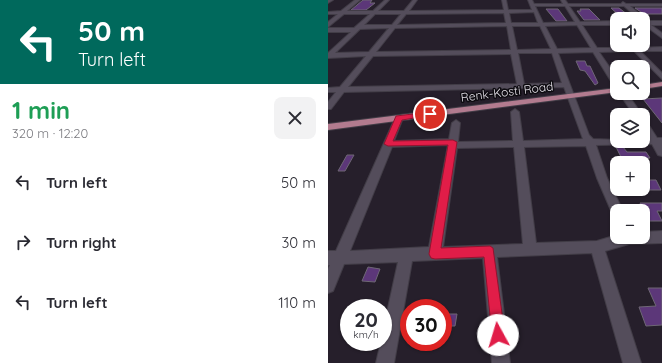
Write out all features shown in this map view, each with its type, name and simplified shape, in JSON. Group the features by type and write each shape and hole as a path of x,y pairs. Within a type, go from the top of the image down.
{"main road":[{"path":"650,86 662,84"},
{"name":"Renk-Kosti Road","path":"328,127 610,91"}],"street":[{"path":"328,25 358,0"},
{"path":"328,55 387,0"},
{"path":"328,108 414,0"},
{"path":"504,0 521,86"},
{"path":"591,0 600,10"},
{"path":"620,0 634,12"},
{"path":"650,0 660,5 662,8"},
{"path":"328,13 506,11 533,5 564,3 596,5 660,5"},
{"path":"564,3 610,73"},
{"path":"533,5 555,52 556,60 567,85 566,86 572,95 585,136 590,142 602,178 614,204"},
{"path":"650,22 662,23"},
{"path":"328,30 393,27 610,23"},
{"path":"650,26 662,36"},
{"path":"650,48 662,49"},
{"path":"328,55 555,52 610,49"},
{"path":"639,52 662,77"},
{"path":"328,90 567,85"},
{"path":"515,112 520,144 530,250"},
{"path":"328,286 334,258 399,118"},
{"path":"435,254 456,123"},
{"path":"650,131 658,141 662,153"},
{"path":"388,144 520,144 658,141"},
{"path":"650,237 662,237"},
{"path":"334,258 597,247 610,243"},
{"path":"597,247 632,363"},
{"path":"490,252 502,363"},
{"path":"385,363 406,255"}],"building":[{"path":"363,0 372,0 370,3 375,3 366,10 351,10"},
{"path":"611,8 619,8 624,12 615,12"},
{"path":"635,8 662,8 662,14 641,12"},
{"path":"546,9 558,9 567,21 556,21"},
{"path":"580,9 589,9 600,20 584,20 577,11 581,11"},
{"path":"576,61 585,61 587,66 590,66 598,83 595,85 585,71 580,70"},
{"path":"662,98 662,123 644,100 650,100 650,99"},
{"path":"616,148 624,148 627,152 646,152 649,156 620,156"},
{"path":"347,155 354,155 345,171 338,171"},
{"path":"650,180 656,180 661,190 650,190"},
{"path":"662,203 662,211 657,211 662,221 650,221 650,204 640,204"},
{"path":"368,267 380,269 375,282 362,281"},
{"path":"648,288 662,288 662,325 646,326 639,307 656,306"},
{"path":"452,314 457,314 455,326 452,326"}],"route":[{"path":"430,114 399,118 388,144 453,142 435,254 490,252 498,335"}]}
